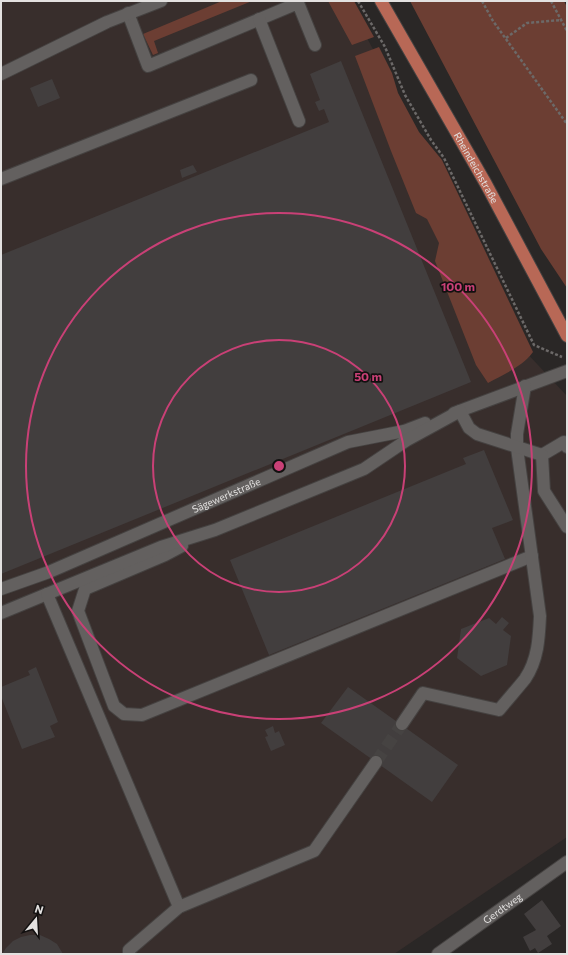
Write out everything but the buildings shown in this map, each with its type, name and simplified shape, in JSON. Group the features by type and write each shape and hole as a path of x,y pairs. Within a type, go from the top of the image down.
{"main road":[{"name":"Rheindeichstraße","path":"381,1 486,184 567,336"}],"street":[{"path":"1,74 107,22 161,1"},
{"path":"128,14 148,66 298,3 315,45"},
{"path":"259,20 300,121"},
{"path":"1,179 251,80"},
{"name":"Sägewerkstraße","path":"1,590 56,569 348,442 404,431 567,371"},
{"path":"402,724 423,693 499,710 526,678 535,659 539,638 540,616 517,448 517,434 525,386"},
{"path":"532,556 142,715 124,714 114,706 78,611 85,589 165,555 215,530 364,469 407,440 460,411 469,428 477,434 517,448 542,455 564,442 567,447"},
{"path":"542,455 544,491 567,528"},
{"path":"1,613 161,547 215,530"},
{"path":"47,594 179,907"},
{"path":"129,954 129,950 179,907 314,851 376,762"},
{"name":"Gerdtweg","path":"438,954 567,862"}],"path":[{"path":"358,1 385,47 405,95 431,140 444,158 534,345 567,359"},
{"path":"482,1 493,21 567,124"},
{"path":"551,1 567,31"},
{"path":"506,38 527,23 561,20"}],"shaded area":[{"path":"1,1 347,1 409,116 523,349 567,396 567,837 394,954 1,954"},
{"path":"222,1 252,1 154,41 158,53 153,55 143,34"},
{"path":"328,1 354,1 374,37 352,45"},
{"path":"410,1 564,1 567,7 567,288 541,249"},
{"path":"379,47 392,73 398,93 419,132 442,160 533,352 524,362 488,383 476,365 435,261 439,243 427,219 416,213 355,56"}],"tunnel":[{"path":"376,762 402,724"}]}
